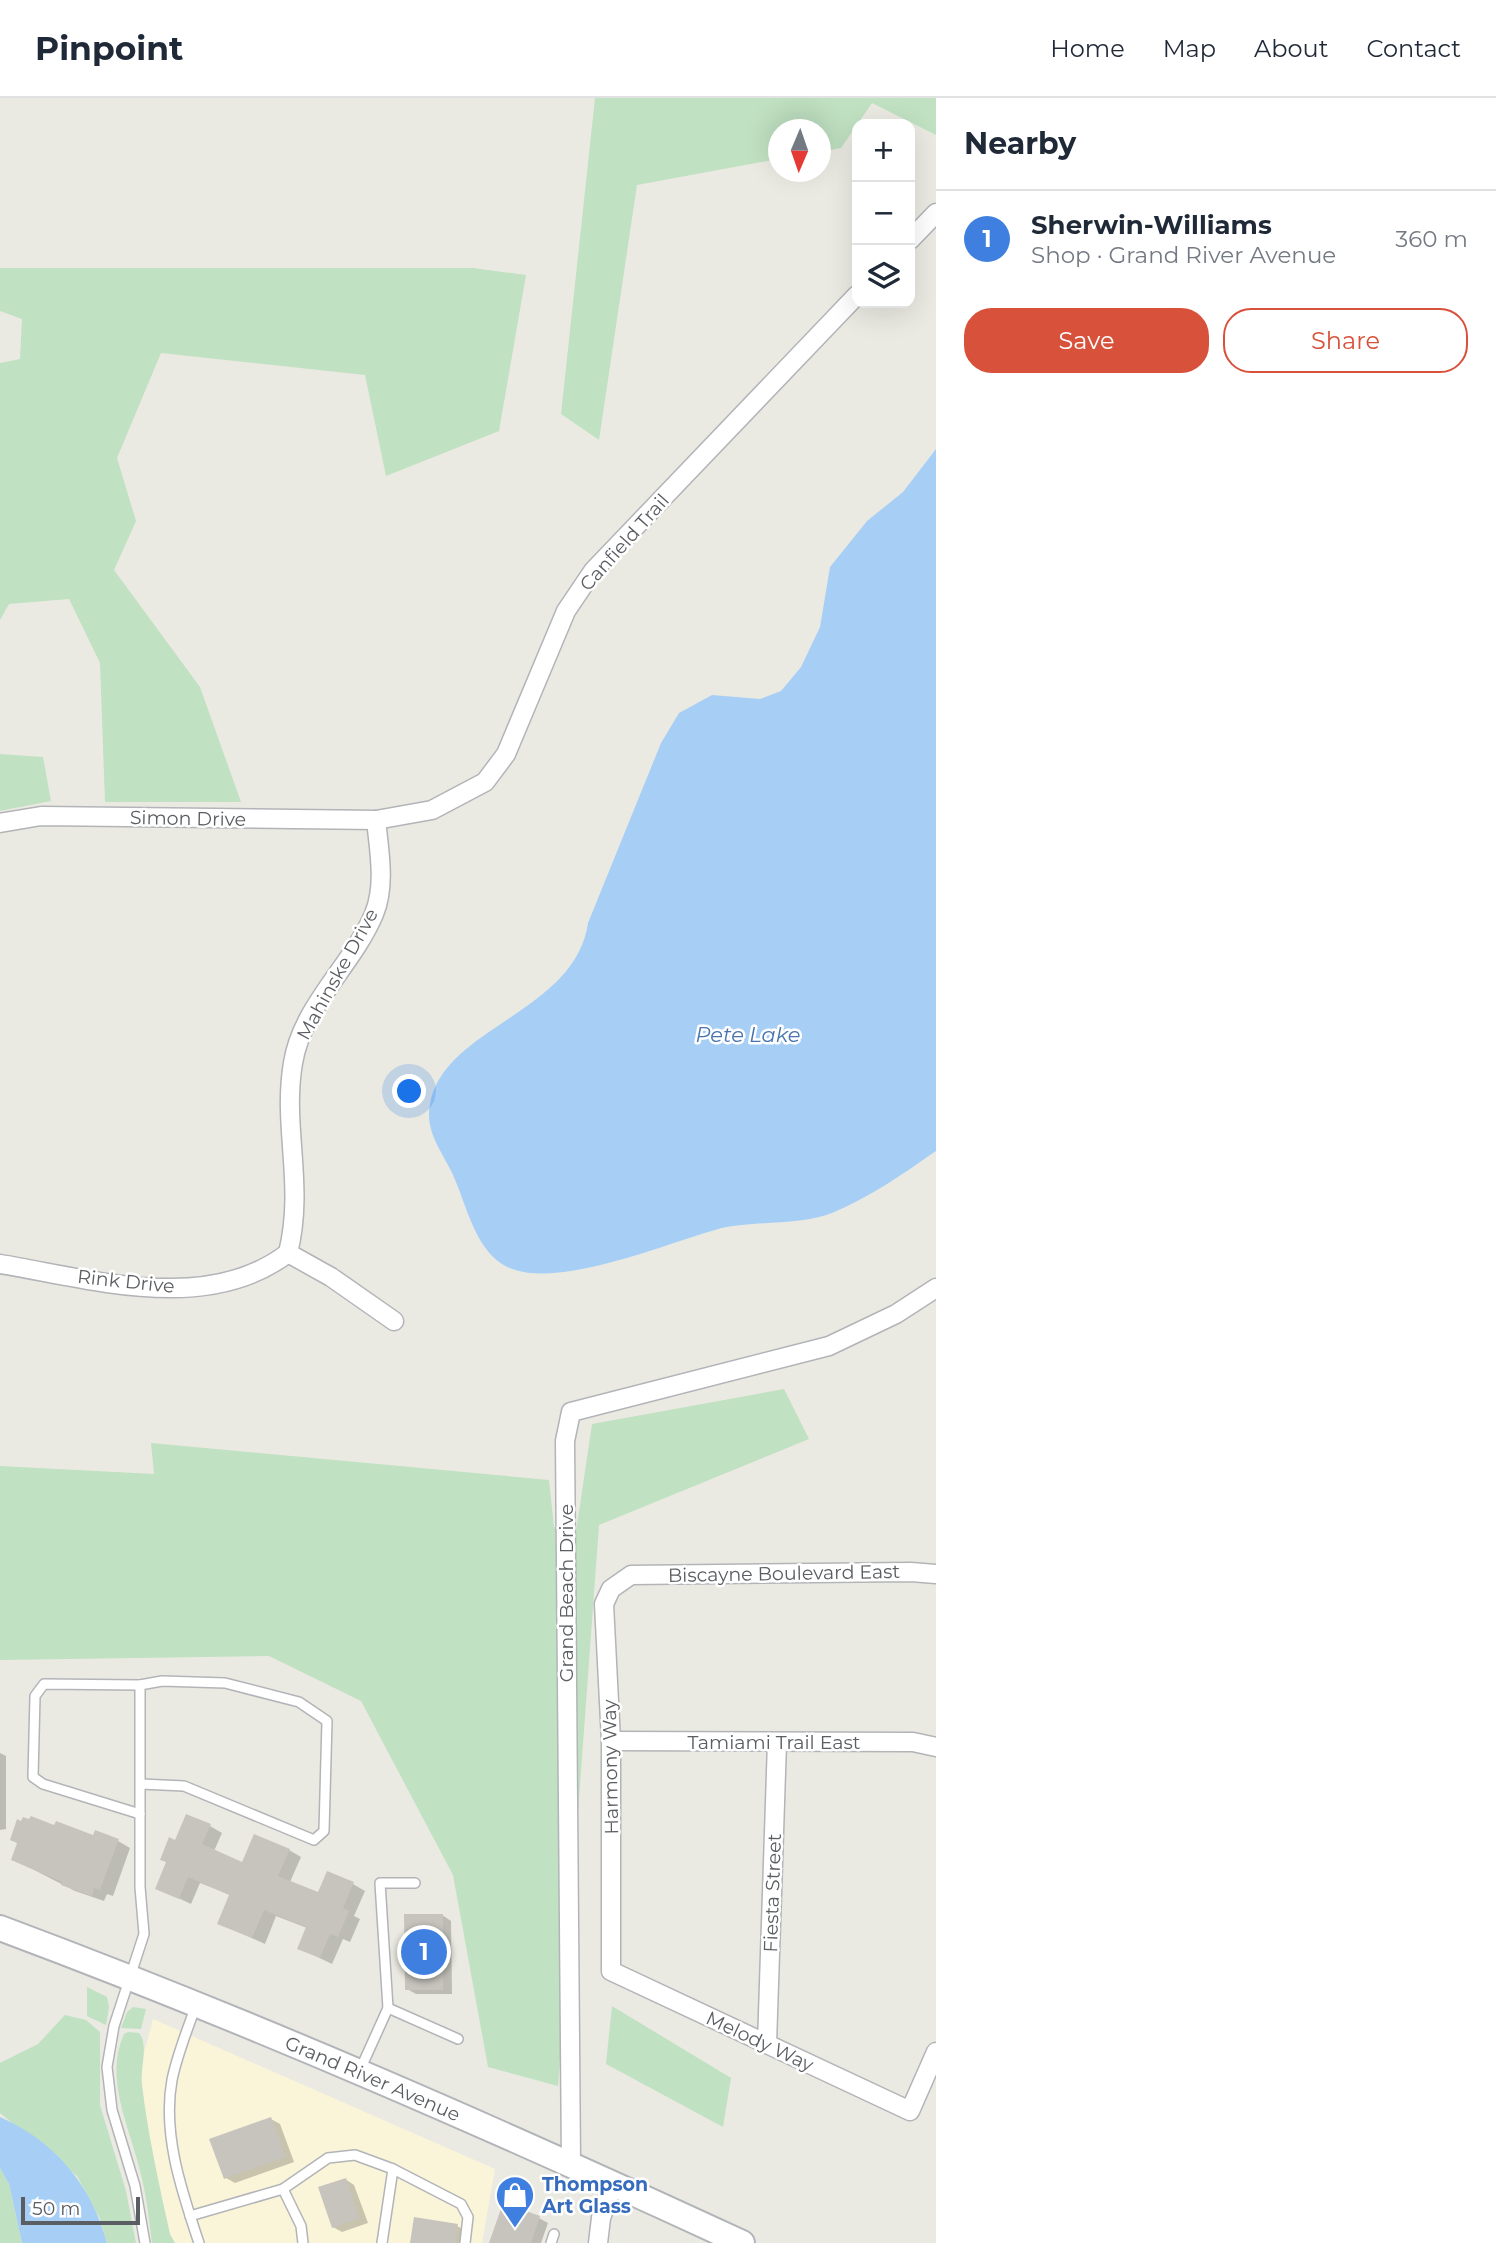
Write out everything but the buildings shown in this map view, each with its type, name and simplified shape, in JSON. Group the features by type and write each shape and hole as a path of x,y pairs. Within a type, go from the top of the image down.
{"main road":[{"name":"Grand River Avenue","path":"0,1927 360,2070 571,2163 742,2243"}],"street":[{"path":"915,235 936,213"},
{"name":"Canfield Trail","path":"376,820 432,810 485,782 506,754 566,611 593,572 852,300"},
{"name":"Simon Drive","path":"0,823 41,816 376,820"},
{"name":"Mahinske Drive","path":"288,1253 297,1203 290,1096 293,1062 306,1025 374,914 381,875 376,820"},
{"path":"288,1253 394,1321"},
{"name":"Rink Drive","path":"0,1264 133,1285 190,1288 235,1280 269,1268 288,1253"},
{"name":"Grand Beach Drive","path":"571,2163 565,1441 571,1412 829,1346 896,1314 936,1288"},
{"name":"Biscayne Boulevard East","path":"632,1575 936,1574"},
{"name":"Harmony Way","path":"611,1971 611,1741 604,1604 611,1589 632,1575"},
{"name":"Tamiami Trail East","path":"611,1741 913,1742 936,1747"},
{"name":"Fiesta Street","path":"767,2044 777,1742"},
{"name":"Melody Way","path":"611,1971 910,2111 936,2052"},
{"path":"598,2243 601,2217 613,2183"}],"lane":[{"path":"140,1814 43,1784 33,1777 35,1696 44,1684 225,1682 299,1702 327,1721 324,1831 314,1840 184,1786 141,1784"},
{"path":"140,1685 141,1887 144,1925 131,1977 114,2026 107,2067 112,2110 135,2186 145,2243"},
{"path":"360,2070 388,2008 380,1883 415,1883"},
{"path":"197,2003 171,2093 176,2160 199,2243"},
{"path":"388,2008 458,2039"},
{"path":"190,2216 283,2189 318,2163 337,2155 355,2155 393,2169 461,2204 468,2217 465,2243"},
{"path":"382,2243 393,2169"},
{"path":"283,2189 300,2226 303,2243"}],"shaded area":[{"path":"153,2019 495,2169 482,2243 160,2243 140,2068"}],"green space":[{"path":"595,98 936,98 936,135 915,124 915,119 904,119 872,103 861,119 852,119 852,132 841,148 831,150 831,119 768,119 768,161 637,185 599,440 561,414"},
{"path":"0,268 473,268 526,275 499,431 386,476 365,375 161,353 117,458 136,521 114,570 200,687 241,802 105,802 100,663 69,599 9,604 0,620 0,363 20,359 22,319 0,311"},
{"path":"0,754 43,757 51,801 0,811"},
{"path":"784,1389 809,1439 599,1525 558,2086 488,2067 453,1875 361,1701 269,1656 0,1660 0,1466 154,1474 151,1443 549,1480 554,1527 576,1532 592,1424"},
{"path":"87,1987 107,1997 109,2007 106,2025 87,2016"},
{"path":"612,2006 731,2078 723,2127 606,2064"},
{"path":"133,2007 146,2009 141,2029 121,2028 127,2012"},
{"path":"65,2015 86,2020 100,2032 100,2105 126,2191 136,2243 107,2243 100,2219 77,2176 0,2113 0,2063 38,2044"},
{"path":"139,2033 142,2038 142,2085 147,2122 170,2234 175,2243 152,2243 141,2176 120,2101 117,2084 118,2050 124,2034"},
{"path":"0,2168 9,2184 22,2243 0,2243"}],"water":[{"name":"Pete Lake","path":"936,449 936,1151 873,1192 820,1217 722,1228 579,1270 523,1272 502,1264 485,1248 479,1238 452,1172 433,1135 430,1104 440,1078 458,1056 536,1000 560,978 578,953 661,743 679,713 712,695 760,699 781,691 801,667 820,627 830,567 867,521 903,492"},
{"path":"0,2117 38,2139 68,2168 92,2203 107,2243 22,2243 9,2184 0,2168"}],"place":[{"name":"Sherwin-Williams","path":"424,1952"},
{"name":"Thompson Art Glass","path":"515,2229"}]}
